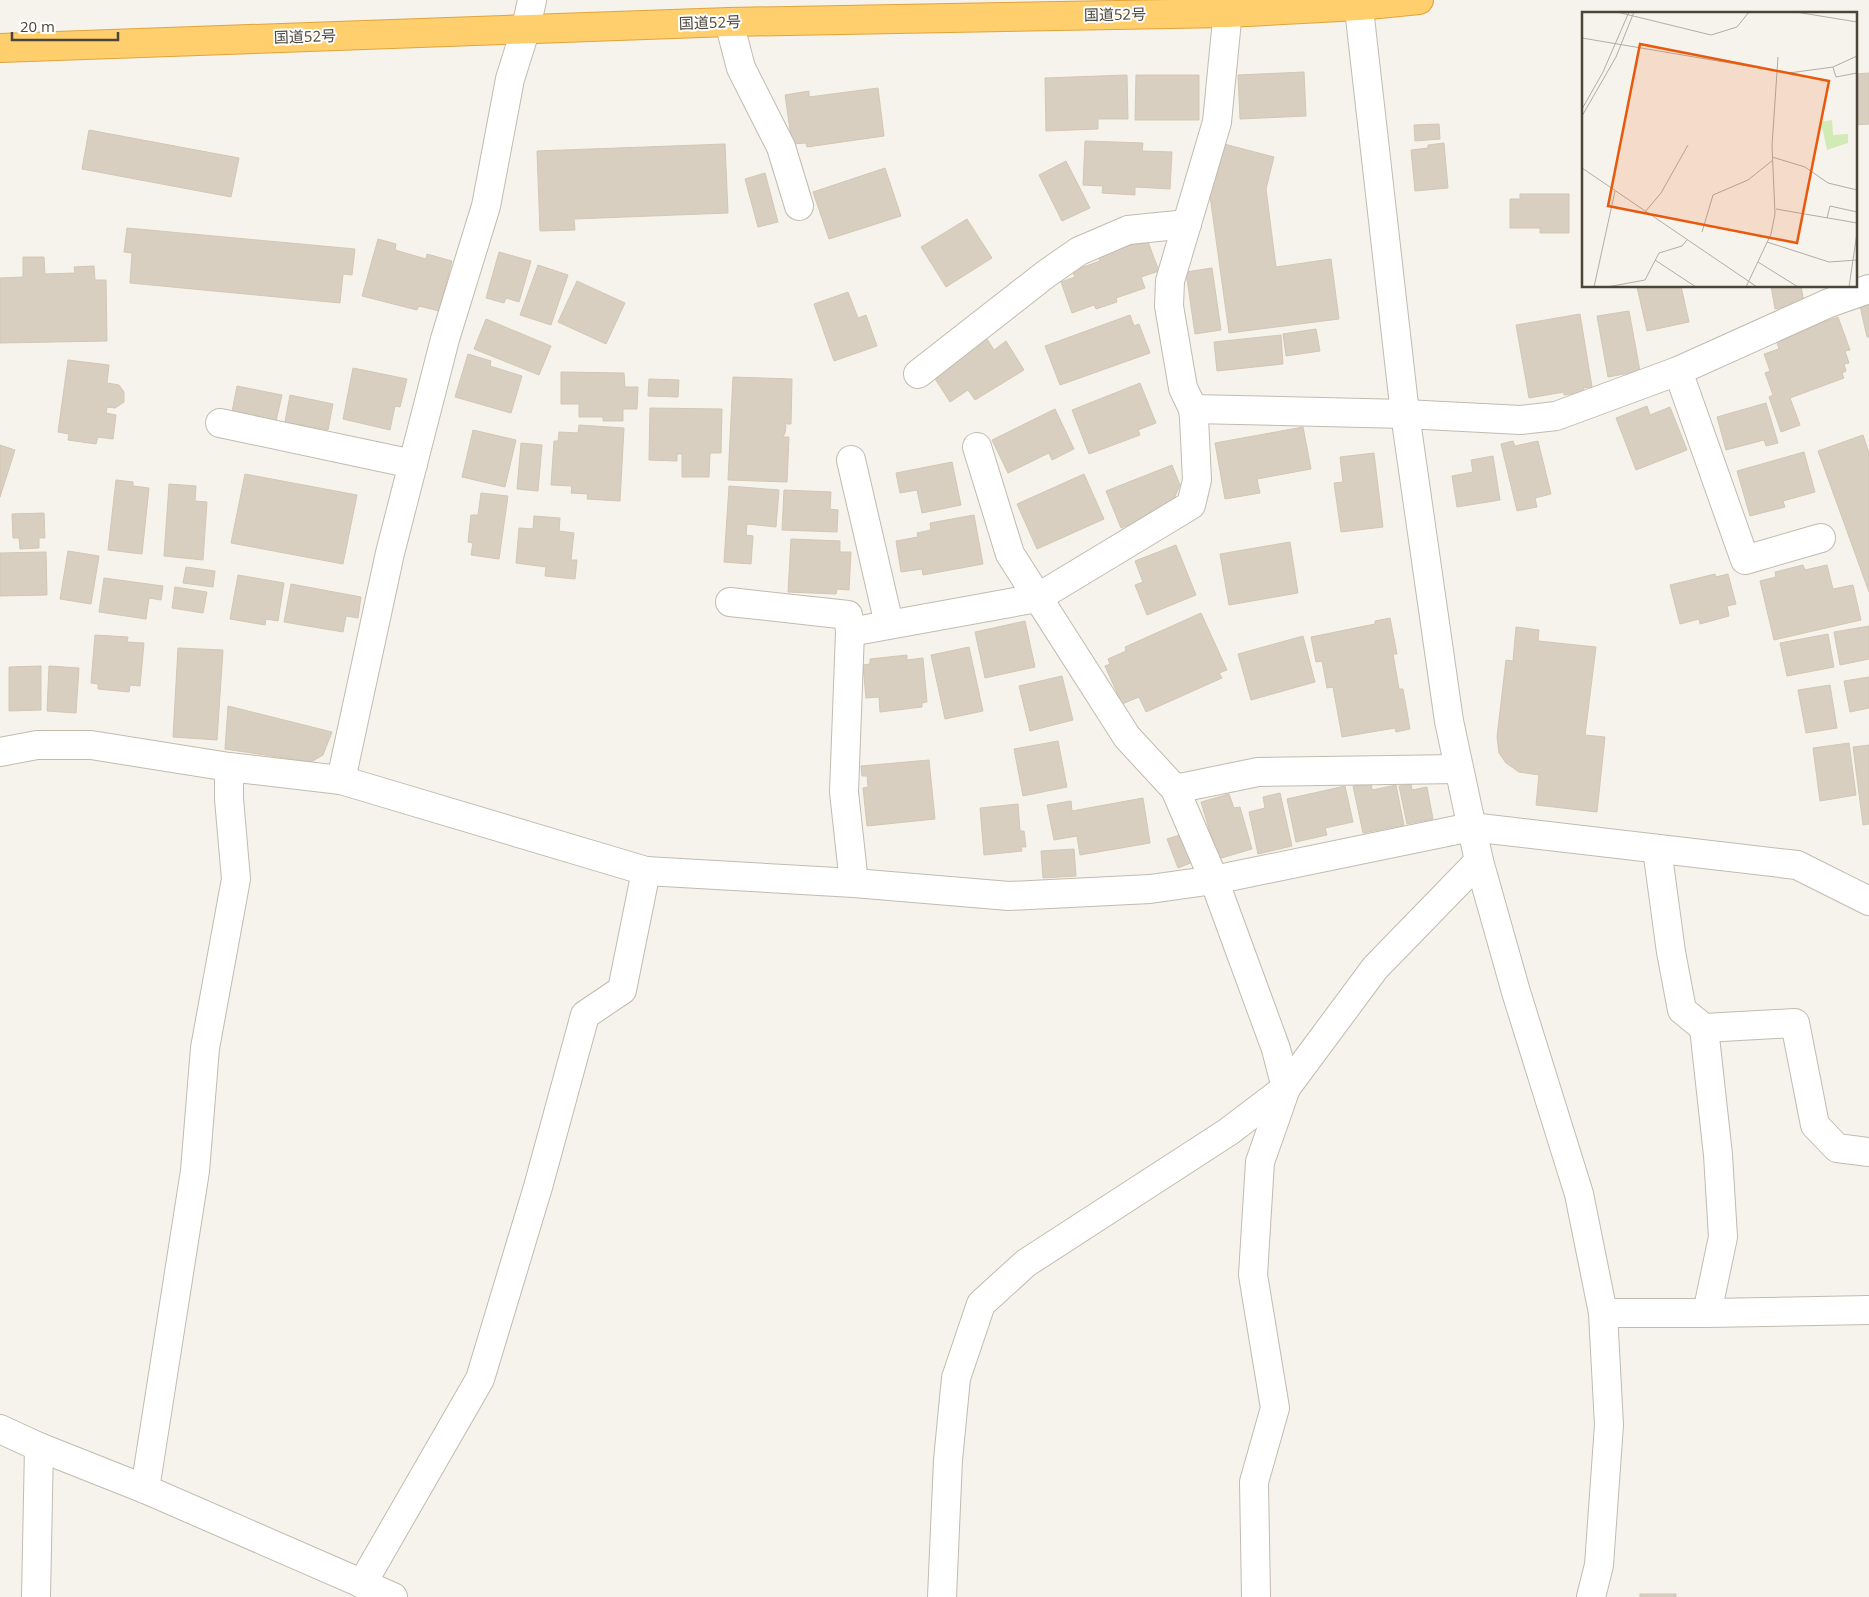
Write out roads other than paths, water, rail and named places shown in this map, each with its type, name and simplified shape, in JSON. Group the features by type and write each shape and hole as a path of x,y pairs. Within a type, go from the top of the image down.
{"highway":[{"name":"国道52号","path":"0,48 526,28 1419,0"}],"street":[{"path":"341,780 387,564 445,339 486,206 510,79 526,28 532,0"},
{"path":"1359,3 1405,414 1448,711 1479,861 1516,992 1578,1194 1602,1313 1609,1425 1599,1565 1591,1597"},
{"path":"850,632 1037,598 1191,505 1198,480 1192,409 1183,388 1169,306 1170,281 1216,122 1228,6"},
{"path":"729,22 741,68 781,148 799,206"},
{"path":"918,374 1046,274 1079,251 1128,230 1187,224"},
{"path":"1192,409 1405,414 1520,420 1556,416 1678,371 1829,303 1869,289"},
{"path":"1678,371 1745,560 1821,538"},
{"path":"220,423 413,464"},
{"path":"977,447 1010,554 1127,737 1175,789 1214,880 1276,1049 1286,1088 1260,1162 1253,1275 1275,1408 1254,1482 1256,1597"},
{"path":"851,460 890,624"},
{"path":"730,602 848,614 850,632 844,792 854,883"},
{"path":"0,752 37,745 91,745 229,767 341,780 646,871 854,883 1009,896 1150,889 1214,880 1471,827 1797,865 1869,901"},
{"path":"146,1488 195,1171 204,1048 236,879 229,799 229,767"},
{"path":"1175,789 1258,772 1459,770"},
{"path":"1656,849 1671,952 1682,1010 1704,1028 1795,1023 1816,1125 1837,1148 1869,1152"},
{"path":"942,1597 948,1460 956,1378 981,1304 1026,1263 1228,1132 1286,1088 1375,968 1479,861"},
{"path":"362,1584 480,1379 538,1187 584,1015 622,990 646,871"},
{"path":"1704,1028 1718,1155 1723,1237 1708,1313"},
{"path":"1602,1313 1869,1310"},
{"path":"0,1429 40,1447 146,1488 393,1597"},
{"path":"36,1597 40,1447"}]}
